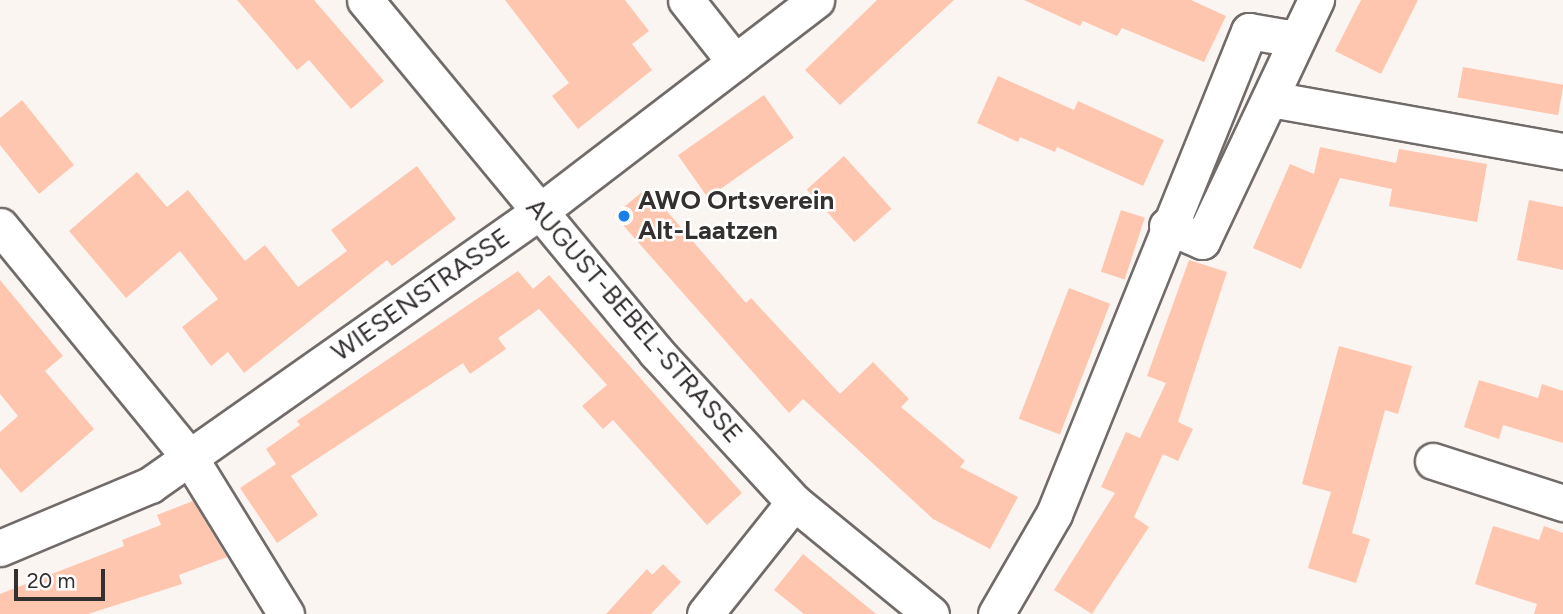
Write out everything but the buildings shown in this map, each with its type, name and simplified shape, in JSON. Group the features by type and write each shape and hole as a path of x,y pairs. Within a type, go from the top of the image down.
{"street":[{"name":"AUGUST-BEBEL-STRASSE","path":"365,0 539,212 794,502 932,614"},
{"path":"686,0 735,62"},
{"name":"WIESENSTRASSE","path":"0,548 150,485 539,212 816,0"},
{"path":"1167,226 1202,241 1316,0"},
{"path":"996,614 1054,514 1167,226 1249,32 1296,39"},
{"path":"1271,99 1563,151"},
{"path":"0,226 190,458 286,614"},
{"path":"1433,461 1563,503"},
{"path":"705,614 794,502"}],"place":[{"name":"AWO Ortsverein Alt-Laatzen","path":"624,216"}]}
